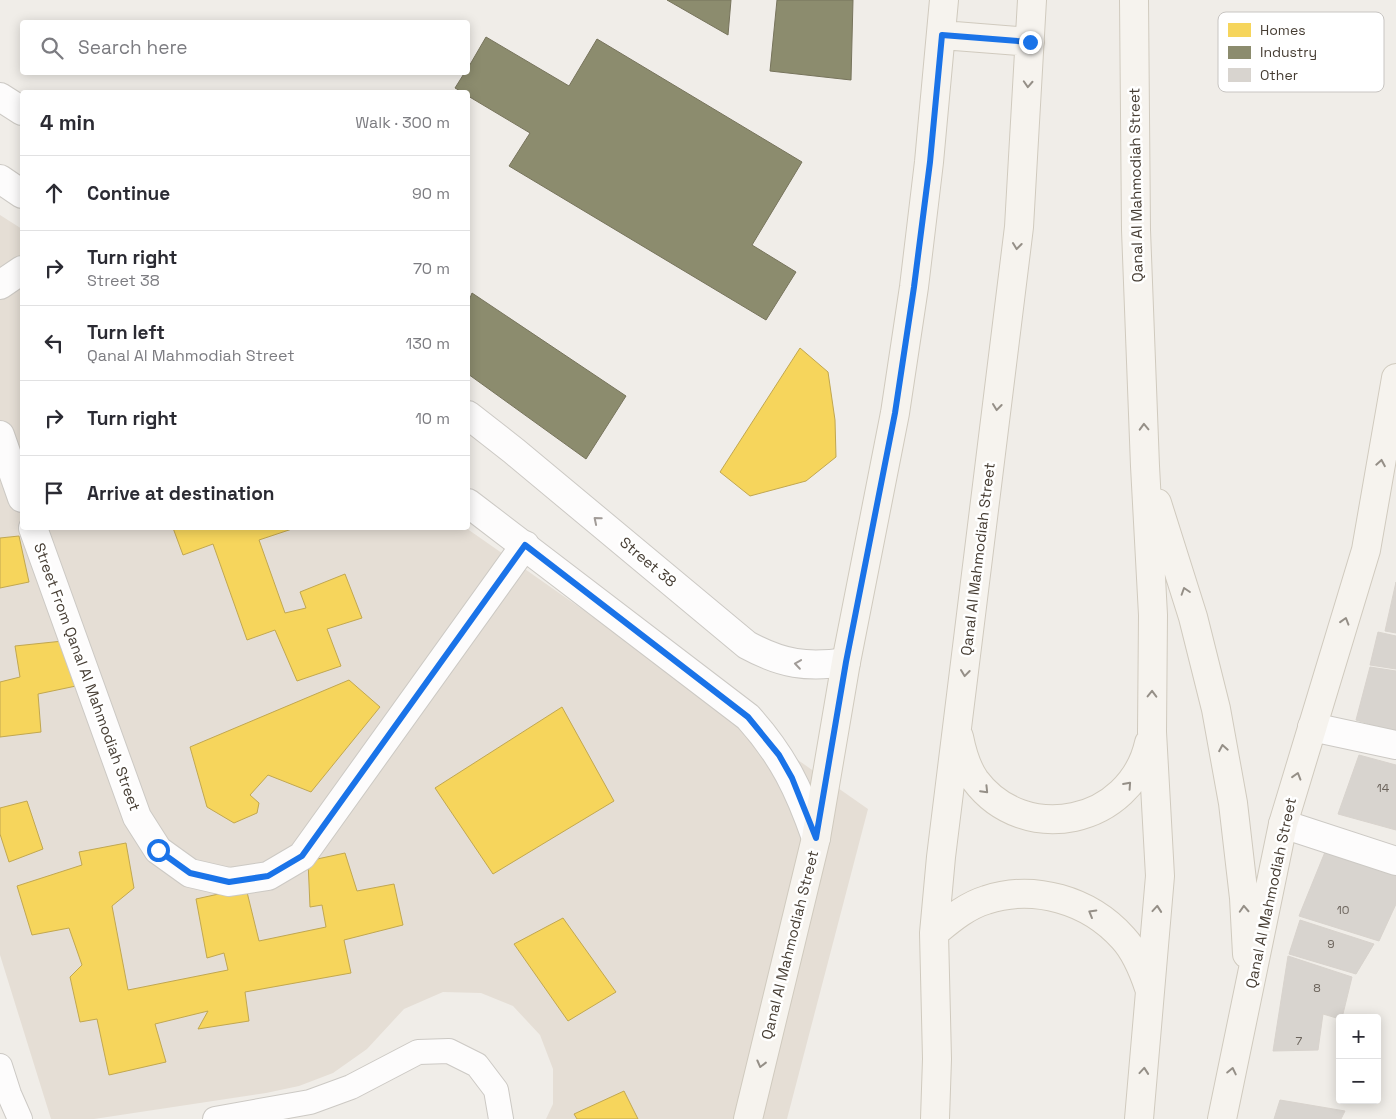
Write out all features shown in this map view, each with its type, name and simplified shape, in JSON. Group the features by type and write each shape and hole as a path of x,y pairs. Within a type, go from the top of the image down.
{"main road":[{"name":"Qanal Al Mahmodiah Street","path":"748,1119 816,838 846,662 896,403 914,287 927,181 944,0"},
{"name":"Qanal Al Mahmodiah Street","path":"935,1119 937,1059 934,933 941,857 1019,227 1032,0"},
{"name":"Qanal Al Mahmodiah Street","path":"1134,0 1136,230 1153,615 1152,732 1160,876 1139,1119"},
{"path":"942,35 1030,42"},
{"name":"Qanal Al Mahmodiah Street","path":"1222,1119 1283,824 1366,550 1396,378"},
{"path":"1145,466 1193,616 1216,709 1234,813 1244,898 1249,993"},
{"path":"957,731 963,757 975,780 993,798 1016,812 1041,819 1067,819 1093,812 1115,799 1133,780 1146,757 1152,732"},
{"path":"934,933 958,913 986,900 1015,894 1046,895 1075,903 1101,918 1123,938 1140,964 1150,992"}],"street":[{"path":"0,97 20,110"},
{"path":"0,179 20,193"},
{"path":"0,285 20,271"},
{"name":"Street 38","path":"470,417 747,645 785,662 805,665 826,665 846,662"},
{"path":"0,435 20,492"},
{"path":"470,504 748,717 774,749 792,778 816,838"},
{"name":"Street From Qanal Al Mahmodiah Street","path":"34,530 136,817 158,850 190,873 229,882 268,876 302,856 525,545"},
{"path":"1312,727 1396,745"},
{"path":"1283,824 1396,861"}],"lane":[{"path":"215,1119 310,1102 351,1087 418,1052 449,1051 477,1065 496,1090 501,1119"},
{"path":"0,1066 20,1119"}],"shaded area":[{"path":"0,215 20,228 20,530 469,530 868,809 787,1119 546,1119 553,1104 553,1069 540,1035 513,1006 481,993 443,992 404,1009 367,1049 333,1073 299,1086 266,1093 94,1119 51,1119 0,955"}],"building: Homes":[{"path":"800,348 828,372 835,420 836,457 806,481 750,496 720,472"},
{"path":"174,530 289,530 259,540 285,613 306,608 300,592 345,574 362,618 327,629 341,666 297,681 275,630 247,640 213,544 183,555"},
{"path":"19,536 29,582 0,588 0,538"},
{"path":"63,641 76,686 38,694 41,732 0,737 0,682 20,677 15,646"},
{"path":"349,680 380,707 311,792 268,775 250,795 259,803 257,813 234,823 207,807 190,747"},
{"path":"562,707 614,801 493,874 435,788"},
{"path":"27,801 43,849 9,862 0,834 0,808"},
{"path":"126,843 134,888 112,906 128,990 228,970 224,953 207,958 196,899 246,888 259,941 326,927 322,905 310,907 308,861 345,853 357,891 394,884 403,925 344,940 351,973 245,992 249,1021 198,1029 208,1011 155,1024 166,1062 109,1075 97,1019 80,1022 70,977 82,965 69,928 32,935 17,886 82,865 79,852"},
{"path":"563,918 616,992 568,1021 514,944"},
{"path":"624,1091 638,1119 577,1119 574,1114"}],"building: Industry":[{"path":"667,0 731,0 728,35"},
{"path":"777,0 853,0 851,80 770,71"},
{"path":"486,37 569,86 597,39 802,162 752,245 796,272 766,320 509,166 530,133 470,97 470,90 458,90 455,88 463,75 470,75 470,65"},
{"path":"472,293 626,396 586,459 470,375 470,298"}],"building: Other":[{"path":"1396,582 1396,633 1385,631"},
{"path":"1378,632 1396,636 1396,669 1370,665"},
{"path":"1370,667 1396,671 1396,732 1356,720"},
{"path":"1359,755 1396,765 1396,830 1338,814"},
{"path":"1325,852 1396,873 1396,904 1379,941 1299,916"},
{"path":"1300,920 1374,944 1356,974 1289,954"},
{"path":"1288,956 1352,977 1343,1014 1336,1014 1336,1018 1323,1014 1318,1050 1273,1051"},
{"path":"1280,1100 1345,1111 1341,1119 1274,1119"}],"route":[{"path":"158,850 190,873 229,882 268,876 302,856 525,545 748,717 779,755 792,778 804,803 816,838 846,662 895,413 930,162 942,35 1030,42"}]}
